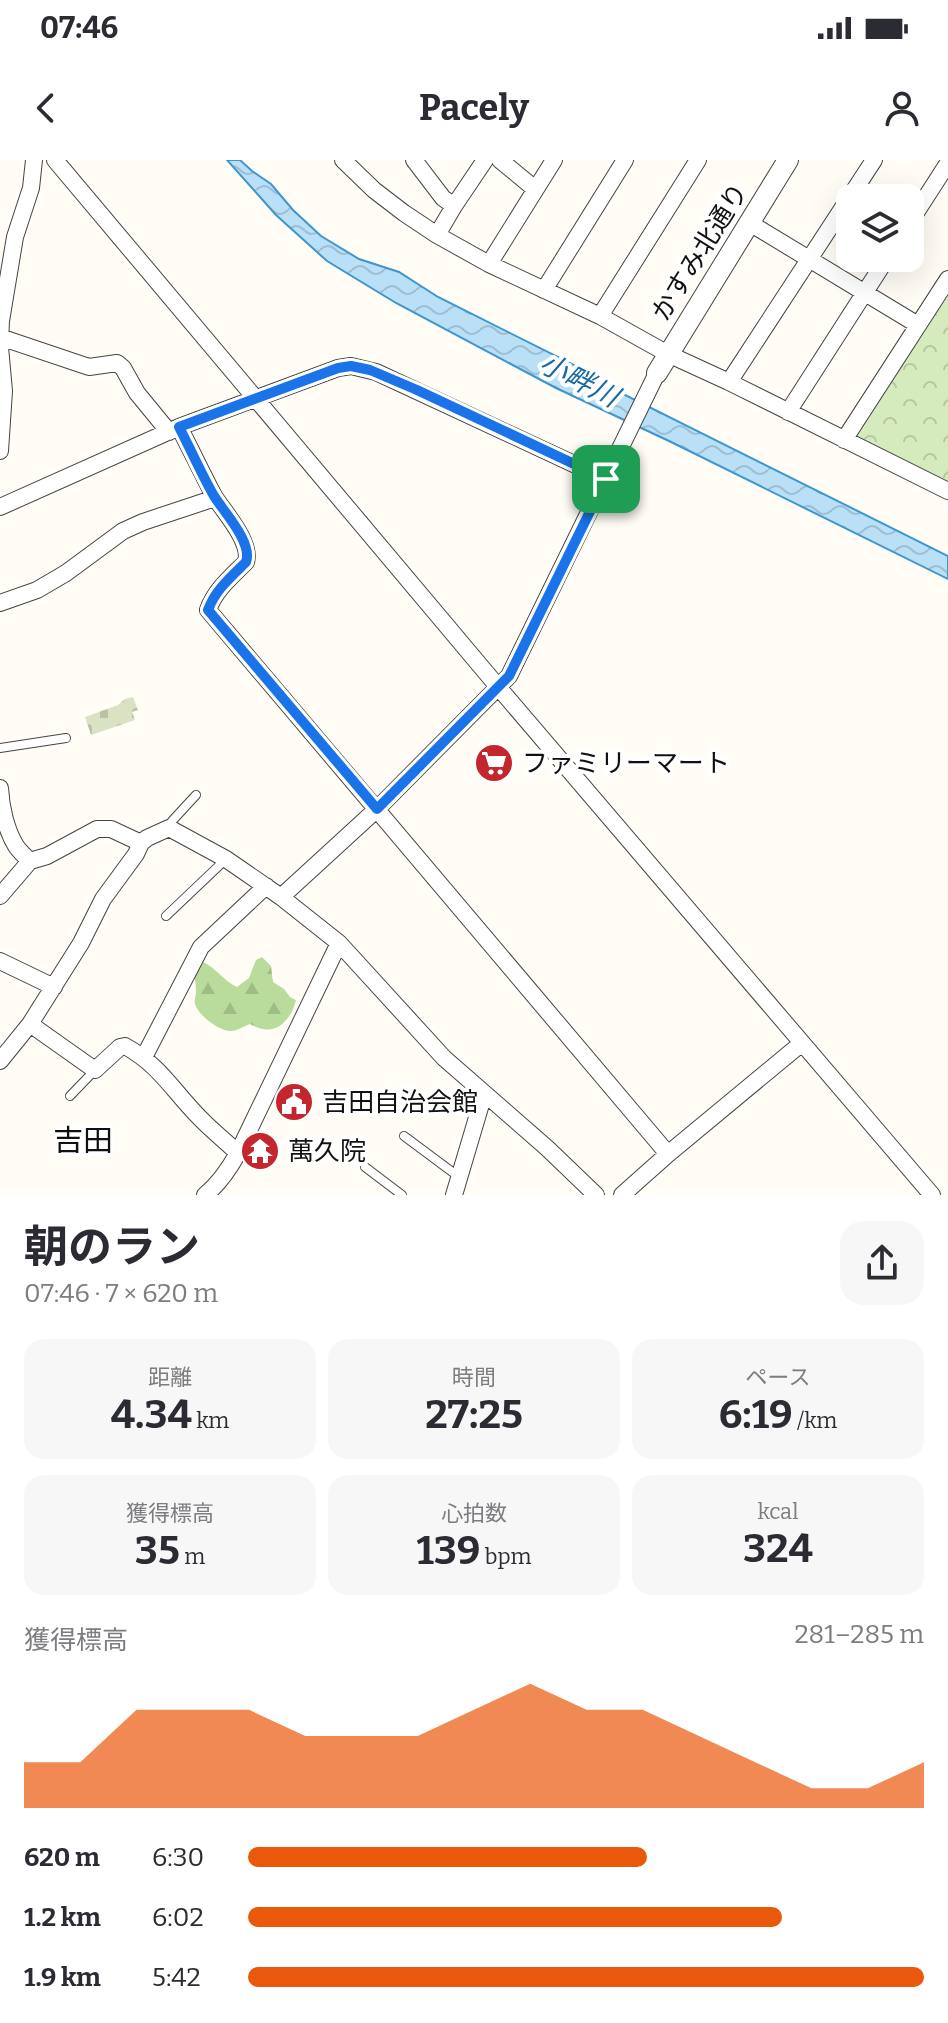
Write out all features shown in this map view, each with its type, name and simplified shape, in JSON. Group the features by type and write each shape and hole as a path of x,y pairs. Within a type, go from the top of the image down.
{"street":[{"path":"0,451 4,391 0,345 2,292 31,188 34,160"},
{"path":"55,160 499,688 932,1195"},
{"path":"343,160 404,213 489,264 600,316 668,354 948,491"},
{"path":"414,160 443,198 454,206"},
{"path":"437,235 485,160"},
{"path":"500,160 535,189"},
{"path":"489,264 554,160"},
{"path":"544,290 625,160"},
{"path":"600,316 698,160"},
{"name":"かすみ北通り","path":"657,373 788,160"},
{"path":"729,382 874,160"},
{"path":"924,200 948,163"},
{"path":"748,222 918,325"},
{"path":"788,412 878,272"},
{"path":"844,440 948,279"},
{"path":"0,337 89,367 117,363 137,393 174,430 232,521 248,557 217,592 208,610 668,1154"},
{"path":"0,507 174,430 338,368 351,366 370,370 607,475"},
{"path":"281,897 377,809 509,676 657,373"},
{"path":"0,603 37,590 123,531 215,498"},
{"path":"0,788 6,837 30,861"},
{"path":"0,1061 30,1024 54,987 103,899 141,843 169,828 226,859 266,886 339,943 444,1058 596,1195"},
{"path":"0,896 30,861 47,856 97,829 111,829 141,843"},
{"path":"144,1057 201,947 266,886"},
{"path":"205,1195 227,1171 238,1153 339,943"},
{"path":"0,961 54,987"},
{"path":"30,1024 95,1070 120,1047 125,1046 144,1057 162,1073 197,1115 238,1153"},
{"path":"622,1195 802,1043"},
{"path":"454,1195 484,1094"}],"lane":[{"path":"0,748 66,738"},
{"path":"169,828 196,795"},
{"path":"166,916 226,859"},
{"path":"70,1096 95,1070"},
{"path":"404,1136 459,1178"},
{"path":"365,1167 402,1195"}],"green space":[{"path":"948,292 948,482 858,436"},
{"path":"133,697 138,710 132,712 135,720 91,735 85,717"},
{"path":"262,957 271,966 273,982 296,1000 285,1022 269,1030 250,1024 226,1031 205,1018 195,1002 196,969 203,962 237,987 249,978 256,960"}],"water":[{"name":"小畔川","path":"227,160 240,160 271,184 321,236 359,259 399,272 438,297 624,390 623,394 948,556 948,579 556,388 396,303 327,261 276,215"}],"place":[{"name":"ファミリーマート","path":"494,763"},
{"name":"吉田自治会館","path":"294,1102"},
{"name":"萬久院","path":"260,1151"}],"district":[{"name":"吉田","path":"83,1141"}],"route":[{"path":"351,366 370,370 417,390 606,479 509,676 377,809 208,610 217,592 248,557 246,547 215,498 179,427 338,368 351,366"}]}
